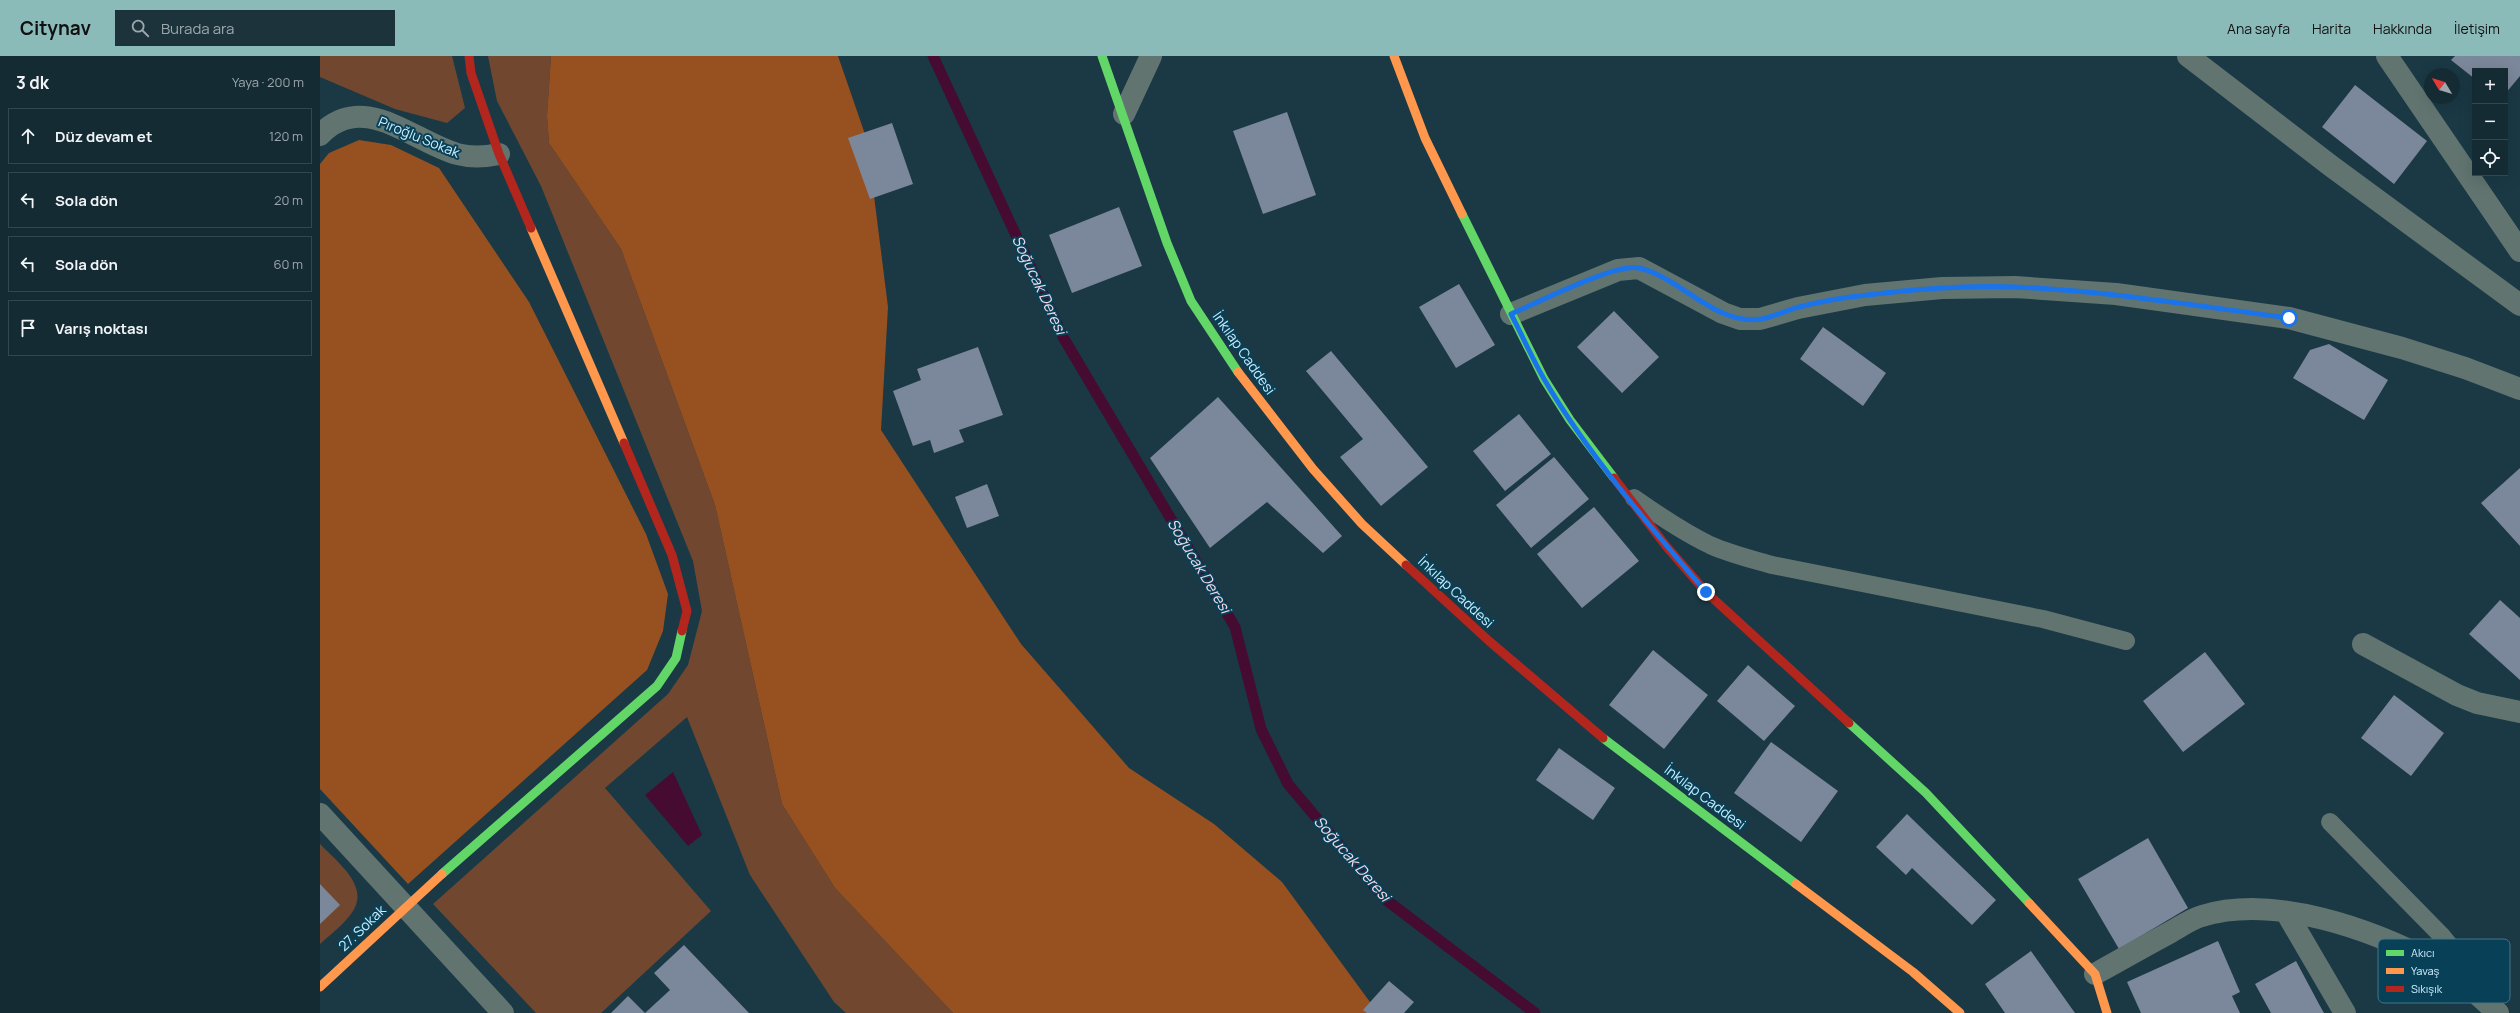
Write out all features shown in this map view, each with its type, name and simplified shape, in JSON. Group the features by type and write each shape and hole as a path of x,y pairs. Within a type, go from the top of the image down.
{"street":[{"name":"27. Sokak","path":"320,987 405,906 657,686 676,658 687,611 672,556 500,154 472,73 469,56"},
{"name":"İnkılap Caddesi","path":"1102,56 1124,114 1167,243 1191,301 1225,356 1313,469 1362,524 1488,641 1607,741 1914,972 1960,1013"},
{"path":"1124,114 1151,56"},
{"path":"1394,56 1425,138 1544,379 1570,420 1624,492 1706,592 1926,793 2095,974 2106,1013"},
{"path":"2188,56 2331,166 2520,305"},
{"path":"2386,56 2520,251"},
{"name":"Pıroğlu Sokak","path":"320,135 329,126 350,117 372,117 457,154 478,158 500,154"},
{"path":"1511,314 1618,270 1639,268 1655,275 1723,313 1740,319 1760,319 1798,308 1865,295 1942,288 2015,287 2116,294 2289,318 2402,348 2465,368 2520,389"},
{"path":"2363,644 2457,695 2477,703 2520,712"},
{"path":"320,814 503,1013"},
{"path":"2095,974 2200,916 2230,909 2286,912 2336,923 2380,939"},
{"path":"2286,912 2345,1013"}],"lane":[{"path":"1624,492 1678,528 1711,545 1747,558 1772,565 2043,618 2126,641"},
{"path":"2330,822 2444,939"}],"shaded area":[{"path":"320,56 452,56 465,108 447,123 395,109 320,77"},
{"path":"488,56 551,56 547,116 549,143 621,249 715,505 782,804 835,888 953,1013 846,1013 834,1002 750,875 687,717 605,788 711,911 601,1013 536,1013 433,904 668,694 688,665 702,611 693,561 541,186 497,101"},
{"path":"551,56 838,56 867,140 888,307 881,430 1021,644 1129,768 1214,824 1282,882 1378,1013 953,1013 835,888 782,804 715,505 621,249 549,143 547,116"},
{"path":"359,140 391,145 439,168 529,302 646,534 668,594 663,631 647,670 408,884 320,789 320,164 329,153"},
{"path":"673,772 702,835 688,846 645,795"},
{"path":"320,844 350,876 355,885 357,894 356,904 351,914 320,944"}],"building":[{"path":"2455,56 2520,56 2520,76 2508,90 2508,68 2472,68 2472,77 2451,60"},
{"path":"2355,85 2427,141 2394,184 2322,127"},
{"path":"1287,112 1316,195 1263,214 1233,131"},
{"path":"892,123 913,184 870,199 848,138"},
{"path":"1119,207 1142,266 1072,293 1049,235"},
{"path":"1459,284 1495,345 1456,368 1419,307"},
{"path":"1614,311 1659,357 1622,393 1577,347"},
{"path":"1823,327 1886,373 1863,406 1800,359"},
{"path":"2329,344 2388,380 2364,420 2293,378 2310,350"},
{"path":"978,347 1003,415 959,430 964,442 934,453 930,440 913,446 893,391 921,380 917,369"},
{"path":"1331,351 1428,467 1381,506 1340,457 1363,439 1306,371"},
{"path":"1218,397 1342,536 1323,553 1267,502 1210,548 1150,458"},
{"path":"1519,414 1551,454 1505,491 1473,451"},
{"path":"1554,457 1589,499 1531,548 1496,505"},
{"path":"2520,468 2520,546 2481,503"},
{"path":"987,484 999,516 967,528 955,497"},
{"path":"1594,507 1639,561 1582,608 1537,554"},
{"path":"2500,600 2520,618 2520,680 2469,634"},
{"path":"1653,650 1708,695 1664,749 1609,705"},
{"path":"2205,652 2245,704 2183,752 2143,701"},
{"path":"1748,665 1795,706 1764,741 1717,701"},
{"path":"2394,695 2444,733 2411,776 2361,738"},
{"path":"1771,742 1838,791 1801,842 1734,793"},
{"path":"1559,748 1615,788 1593,820 1536,780"},
{"path":"1907,814 1996,900 1972,925 1912,868 1906,875 1876,847"},
{"path":"2148,838 2188,908 2119,949 2078,879"},
{"path":"320,884 340,905 320,924"},
{"path":"2218,941 2240,992 2232,996 2240,1013 2141,1013 2127,982"},
{"path":"684,945 749,1013 645,1013 670,990 654,973"},
{"path":"2031,951 2075,1013 2005,1013 1985,984"},
{"path":"2296,961 2324,1013 2271,1013 2255,984"},
{"path":"1389,981 1414,1002 1404,1013 1367,1013 1363,1010"},
{"path":"628,996 645,1013 611,1013"}],"waterway":[{"name":"Soğucak Deresi","path":"933,56 1063,337 1235,627 1261,729 1288,784 1385,899 1535,1013"}],"traffic: fast":[{"path":"1102,56 1167,243 1191,301 1238,372"},
{"path":"1462,214 1544,379 1570,420 1614,478"},
{"path":"442,874 657,686 676,658 682,631"},
{"path":"1849,723 1926,793 2029,903"},
{"path":"1603,738 1796,884"}],"traffic: slow":[{"path":"1394,56 1425,138 1462,214"},
{"path":"531,228 624,443"},
{"path":"1238,372 1313,469 1362,524 1406,565"},
{"path":"320,987 442,874"},
{"path":"1796,884 1913,972 1960,1013"},
{"path":"2029,903 2095,974 2107,1013"}],"traffic: jam":[{"path":"469,56 471,73 499,154 531,228"},
{"path":"624,443 672,555 687,611 682,631"},
{"path":"1614,478 1666,546 1706,592 1849,723"},
{"path":"1406,565 1489,641 1603,738"}],"route":[{"path":"1706,592 1666,546 1570,420 1544,379 1511,314 1618,270 1639,268 1655,275 1723,313 1740,319 1760,319 1798,308 1865,295 1942,288 2015,287 2116,294 2289,318"}]}
